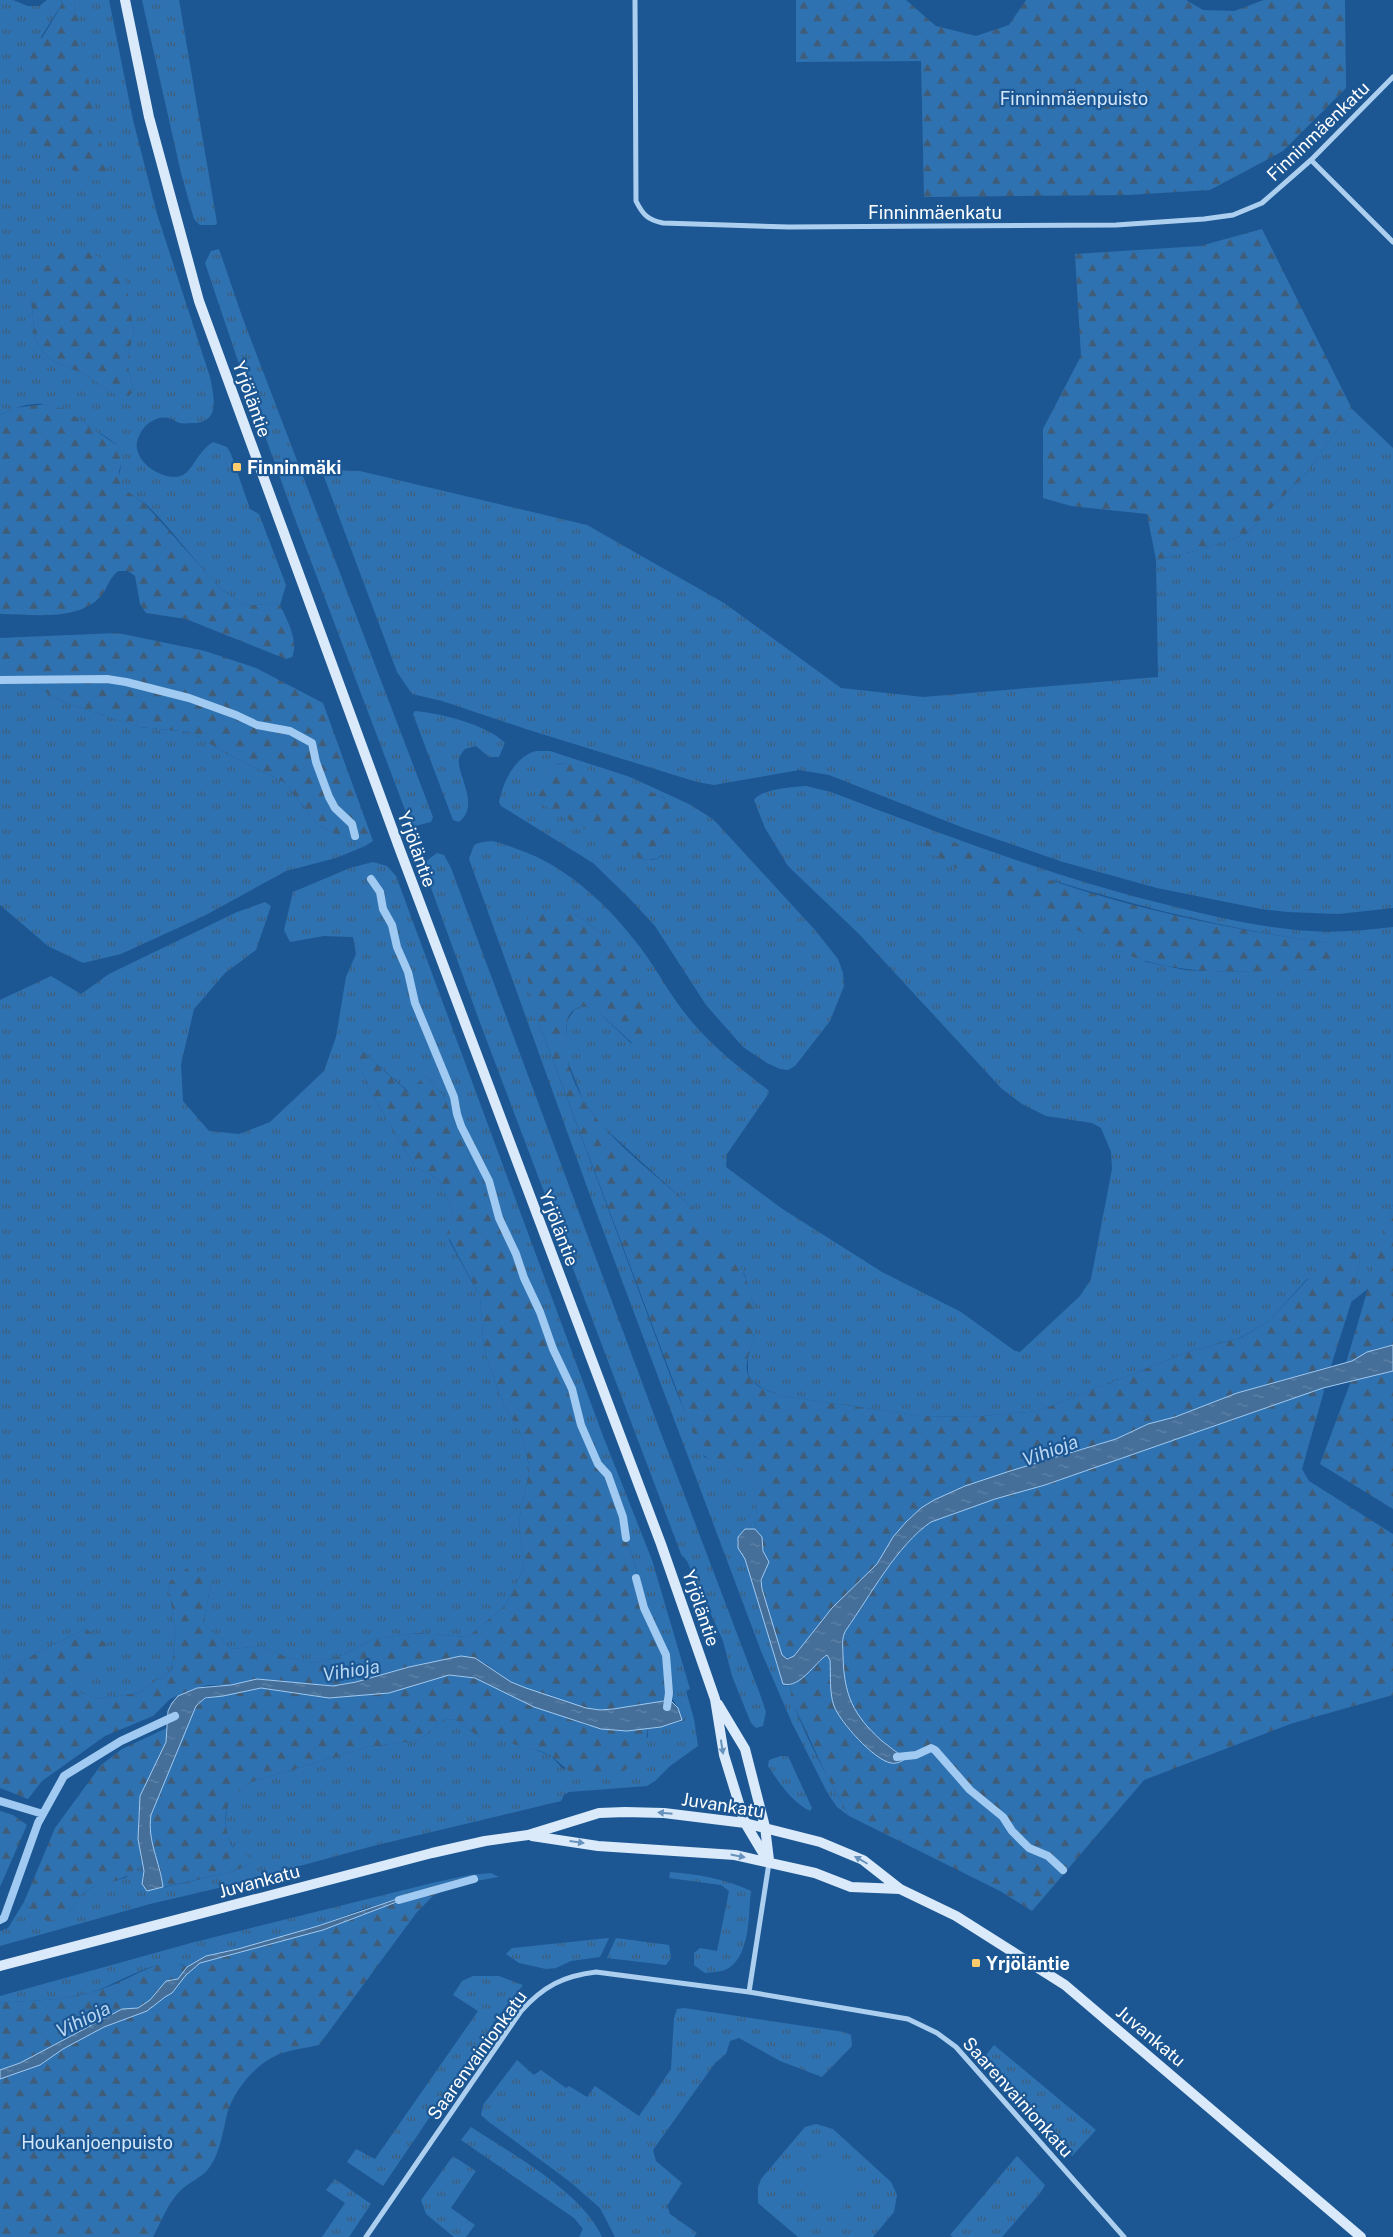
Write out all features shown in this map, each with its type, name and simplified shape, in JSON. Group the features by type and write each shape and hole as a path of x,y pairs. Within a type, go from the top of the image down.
{"main road":[{"name":"Yrjöläntie","path":"125,0 149,117 199,301 400,850 661,1544 715,1699 724,1755 745,1823 769,1863"},
{"name":"Yrjöläntie","path":"715,1699 744,1749 765,1827 769,1863"},
{"name":"Juvankatu","path":"0,1966 432,1853 485,1841 528,1835 599,1813 664,1813 745,1823 820,1842 863,1860 900,1889 963,1920 1065,1985 1361,2237"},
{"name":"Juvankatu","path":"528,1835 598,1846 736,1855 815,1873 851,1887 900,1889"}],"street":[{"name":"Finninmäenkatu","path":"635,0 636,201 642,214 651,220 694,225 788,227 1116,224 1204,219 1233,215 1262,203 1311,160 1393,77"},
{"path":"1311,160 1393,242"},
{"path":"749,1992 769,1863"},
{"name":"Saarenvainionkatu","path":"366,2237 521,2011 536,1995 552,1984 576,1975 596,1972 749,1992 908,2019 937,2033 956,2047 1124,2237"}],"green space":[{"path":"0,0 13,0 28,6 39,6 47,0 61,0 62,4 41,37 73,170 99,181 74,0 109,0 133,120 157,214 210,377 214,400 211,414 208,419 201,422 181,423 164,417 151,421 139,436 138,453 149,468 166,476 175,477 186,473 204,450 213,442 227,447 250,509 259,514 286,585 280,605 242,603 217,585 147,505 125,489 120,479 120,452 116,444 107,437 70,414 49,405 27,405 0,415","holes":["31,298 129,305 134,331 128,355 128,368 134,391 112,393 84,374 49,359 35,340"]},
{"path":"61,0 74,0 107,172 104,180 99,181 73,170 39,146 22,124 11,101 11,94 62,4"},
{"path":"142,0 179,0 217,223 215,225 200,225 194,219 181,173"},
{"name":"Finninmäenpuisto","path":"796,0 906,0 936,26 976,36 1009,25 1026,0 1186,0 1203,10 1234,11 1264,0 1345,0 1346,88 1283,151 1210,190 1128,195 924,197 921,61 796,62"},
{"path":"1262,229 1352,409 1307,472 1246,534 1203,549 1156,560 1147,514 1071,506 1043,498 1043,429 1081,356 1075,254 1200,246"},
{"path":"82,248 113,265 126,281 134,332 128,355 128,368 134,391 129,396 112,393 84,374 49,359 35,340 31,298 40,272 63,251"},
{"path":"219,249 243,319 433,817 431,822 415,826 407,815 295,519 205,263 211,251"},
{"path":"46,404 64,409 118,446 123,457 119,471 122,485 145,504 217,585 242,603 280,605 293,637 294,651 292,657 286,659 186,619 146,613 140,604 135,576 128,571 118,571 101,596 80,610 54,615 0,614 0,415 15,408"},
{"path":"1352,409 1393,448 1393,908 1338,914 1261,909 1157,888 1063,862 964,828 829,775 799,770 714,785 697,782 442,701 412,694 397,672 323,474 327,470 360,471 587,525 724,603 841,688 923,697 1158,677 1156,560 1203,549 1246,534 1307,472"},
{"path":"118,633 205,651 256,668 323,703 373,841 365,846 319,826 284,782 231,756 190,732 139,727 60,701 29,681 0,681 0,638"},
{"path":"0,681 29,681 60,701 139,727 190,732 231,756 284,782 319,826 365,846 336,858 286,871 204,916 121,954 83,963 48,946 0,905"},
{"path":"415,711 437,714 476,725 505,743 499,757 489,757 476,746 465,749 461,754 459,765 468,799 468,807 465,815 459,822 453,820 413,714"},
{"path":"536,751 550,751 630,777 691,805 714,820 815,930 838,959 843,973 844,986 830,1021 795,1066 788,1070 780,1069 743,1047 706,1005 655,926 629,898 593,863 501,806 499,802 507,778 516,764","holes":["564,763 665,798 662,856 653,860 642,859 556,764"]},
{"path":"564,763 636,786 671,803 676,810 677,829 669,848 662,855 653,859 640,858 542,804 537,797 536,790 536,783 539,777 549,768"},
{"path":"806,786 831,792 1040,868 1125,894 1203,914 1256,925 1320,932 1393,927 1393,1204 1369,1288 1351,1302 1360,1259 1307,1279 1269,1321 1240,1338 1191,1351 1038,1411 970,1417 922,1416 782,1396 764,1389 752,1381 748,1374 748,1358 754,1335 753,1304 745,1275 691,1207 601,1125 583,1100 565,1054 567,1021 575,1009 583,1006 595,1009 632,1044 604,936 579,916 565,910 525,964 539,1023 674,1386 704,1457 741,1467 753,1482 756,1500 755,1529 745,1529 745,1559 785,1686 791,1685 796,1711 824,1770 849,1816 837,1807 828,1794 792,1723 761,1651 591,1198 469,859 474,845 491,841 535,856 569,876 600,902 628,931 647,956 678,1004 700,1032 728,1058 768,1090 769,1093 727,1154 726,1167 781,1208 882,1272 961,1312 1015,1351 1020,1352 1080,1296 1091,1279 1112,1169 1111,1152 1101,1128 1092,1123 1046,1116 1022,1104 1002,1089 858,933 788,866 765,828 754,800 763,793 770,791","holes":["1052,880 1224,925 1330,943 1327,969 1235,972 1185,970 1146,962"]},
{"path":"933,834 1023,870 1087,892 1190,919 1330,943 1341,949 1343,956 1338,963 1327,969 1250,972 1199,970 1149,962 1124,954 954,867 927,850 926,841"},
{"path":"437,853 444,855 451,868 761,1697 766,1712 763,1726 756,1728 751,1723 732,1676 723,1641 687,1561 681,1554 479,1020 426,874 425,862"},
{"path":"373,862 387,866 396,876 603,1436 652,1560 690,1689 686,1691 694,1719 698,1746 670,1766 647,1786 569,1792 564,1795 561,1801 373,1846 227,1886 150,1904 0,1946 0,1931 8,1928 24,1902 29,1909 68,1913 82,1894 91,1888 125,1878 141,1859 144,1871 142,1879 147,1891 227,1873 250,1865 248,1856 235,1849 229,1841 226,1823 227,1810 231,1800 251,1782 368,1747 419,1740 443,1720 455,1719 475,1734 515,1743 550,1755 563,1769 648,1737 648,1727 661,1727 682,1721 678,1708 671,1696 674,1694 619,1513 568,1392 543,1324 443,1095 425,1076 409,1092 355,1045 367,1085 415,1167 439,1180 452,1211 449,1240 480,1297 484,1349 503,1404 520,1431 530,1468 519,1520 524,1568 505,1606 468,1637 418,1633 374,1639 338,1657 314,1663 286,1657 261,1646 232,1649 203,1623 212,1580 169,1583 175,1634 172,1670 138,1693 99,1699 74,1691 110,1647 86,1629 42,1650 4,1673 0,1673 0,1000 51,976 81,994 109,974 237,912 265,902 271,906 256,950 225,973 194,1009 181,1064 183,1101 209,1131 239,1134 270,1122 324,1071 336,1037 346,977 356,954 353,937 324,936 290,942 284,930 293,892 350,868"},
{"path":"546,909 565,910 579,916 604,936 625,966 652,1026 652,1041 647,1048 639,1048 594,1010 586,1007 577,1008 570,1014 566,1025 568,1064 577,1089 591,1112 629,1153 711,1227 739,1265 750,1290 754,1316 754,1334 747,1360 747,1370 750,1379 758,1386 782,1396 922,1416 970,1417 1038,1411 1191,1351 1241,1338 1269,1321 1334,1251 1350,1247 1358,1252 1360,1259 1351,1303 1331,1366 1237,1393 1175,1417 1148,1424 1116,1439 965,1486 934,1500 921,1508 906,1522 893,1537 877,1564 832,1608 794,1656 784,1658 774,1633 762,1588 763,1573 768,1559 760,1536 755,1529 756,1499 752,1481 747,1473 739,1467 710,1459 700,1452 539,1023 528,982 523,948 527,921 535,912"},
{"path":"354,1044 408,1092 425,1076 443,1095 543,1324 568,1392 619,1513 674,1695 658,1703 600,1710 586,1708 534,1692 511,1682 484,1663 461,1656 333,1686 257,1679 231,1685 209,1685 170,1699 153,1716 105,1736 42,1781 28,1799 0,1788 0,1673 4,1673 42,1650 86,1629 111,1647 74,1691 99,1699 138,1693 172,1670 175,1634 169,1582 190,1566 212,1580 203,1623 232,1649 261,1646 286,1657 314,1663 338,1657 374,1639 418,1633 468,1637 505,1606 524,1568 519,1520 530,1468 520,1431 503,1404 484,1349 480,1297 447,1234 452,1211 439,1180 415,1167 367,1085"},
{"path":"1393,1204 1393,1345 1374,1349 1358,1359 1346,1363"},
{"path":"1393,1371 1393,1509 1320,1464 1351,1381"},
{"path":"1323,1388 1324,1391 1302,1469 1309,1481 1393,1534 1393,1695 1293,1723 1144,1780 1032,1911 1000,1891 849,1816 826,1774 791,1699 791,1685 827,1655 830,1660 833,1703 842,1721 867,1748 885,1761 893,1764 904,1756 895,1752 878,1738 855,1710 846,1691 843,1636 895,1558 919,1532 931,1522 995,1499 1045,1485"},
{"path":"443,1675 475,1678 505,1693 586,1725 617,1731 648,1727 645,1750 637,1764 607,1778 596,1778 569,1771 550,1755 540,1751 475,1734 455,1719 443,1720 419,1740 368,1747 251,1782 239,1791 230,1802 226,1815 228,1837 231,1844 251,1859 250,1865 227,1873 163,1887 152,1843 151,1815 196,1706 201,1700 261,1688 329,1698 389,1693"},
{"path":"167,1728 166,1742 140,1796 138,1826 141,1859 131,1874 113,1882 91,1888 82,1894 68,1913 50,1922 36,1917 24,1902 55,1828 101,1765 122,1749"},
{"path":"788,1756 812,1808 810,1811 797,1803 768,1766 769,1760"},
{"path":"0,1811 13,1815 27,1825 0,1887"},
{"path":"670,1872 711,1878 751,1891 747,1935 744,1946 740,1956 725,1970 705,1973 694,1965 694,1953 700,1948 717,1951 729,1891 721,1885 669,1878"},
{"path":"491,1873 499,1877 453,1885 407,1898 408,1896 360,1910 318,1926 238,1949 206,1956 187,1967 165,1964 152,1967 100,1989 78,1996 0,2003 0,1996 191,1943 432,1883 469,1875"},
{"name":"Houkanjoenpuisto","path":"453,1885 433,1896 417,1912 319,2045 282,2053 273,2057 255,2070 241,2086 230,2105 219,2146 211,2165 176,2196 168,2207 153,2237 0,2237 0,2079 40,2065 63,2049 104,2027 147,2011 172,1993 186,1975 200,1963 239,1953"},
{"path":"609,1938 600,1957 571,1961 556,1968 546,1969 519,1963 506,1954 512,1948"},
{"path":"616,1938 669,1945 671,1958 666,1965 607,1958"},
{"path":"169,1961 187,1967 178,1979 168,1980 150,2000 138,2008 122,2009 20,2063 0,2070 0,2003 78,1996 99,1990"},
{"path":"473,1976 499,1976 523,1985 499,2015 383,2186 347,2162 356,2149 375,2159 478,2011 453,1995 462,1981"},
{"path":"684,2008 844,2032 851,2035 852,2046 822,2077 780,2061 739,2038 730,2041 726,2054 715,2063 653,2150 656,2161 682,2183 667,2206 670,2214 697,2233 694,2237 615,2237 600,2208 569,2181 481,2115 483,2105 517,2060 534,2075 541,2070 566,2088 569,2086 587,2097 595,2086 639,2116 671,2069 674,2018 677,2009"},
{"path":"994,2045 1096,2130 1072,2156 986,2055"},
{"path":"816,2124 833,2129 891,2182 897,2195 894,2212 873,2237 798,2237 758,2203 758,2187 761,2179 805,2127"},
{"path":"471,2127 544,2175 563,2190 592,2220 602,2237 579,2237 583,2229 574,2218 461,2140"},
{"path":"824,2152 862,2187 834,2217 796,2182"},
{"path":"453,2156 476,2171 451,2208 475,2225 466,2237 454,2237 426,2214 421,2200"},
{"path":"1017,2156 1045,2185 1041,2192 1002,2237 953,2237 950,2235"},
{"path":"335,2179 371,2204 349,2237 322,2237 345,2203 326,2190"}],"water":[{"path":"1393,1345 1393,1371 1323,1388 1045,1485 995,1499 931,1522 919,1532 895,1557 844,1633 843,1639 845,1682 852,1703 857,1713 872,1731 882,1741 904,1756 905,1759 902,1761 891,1763 876,1755 858,1739 837,1713 832,1701 830,1660 827,1655 795,1683 783,1684 745,1559 738,1548 738,1537 745,1529 755,1529 762,1537 763,1551 769,1562 761,1580 762,1589 782,1655 787,1659 794,1656 832,1608 877,1564 893,1537 906,1522 921,1508 934,1500 965,1486 1116,1439 1148,1424 1175,1417 1237,1393 1352,1361 1367,1352"},
{"path":"461,1656 475,1658 511,1682 586,1708 613,1709 670,1700 678,1708 682,1720 661,1727 627,1731 601,1729 534,1707 475,1678 449,1675 389,1693 329,1698 261,1688 205,1698 196,1706 151,1815 152,1843 163,1887 147,1891 142,1884 144,1871 138,1839 140,1796 166,1742 168,1711 178,1696 197,1688 231,1685 257,1679 333,1686"},
{"path":"406,1896 407,1898 323,1930 200,1963 186,1975 172,1993 147,2011 104,2027 63,2049 40,2065 0,2079 0,2070 20,2063 122,2009 138,2008 150,2000 166,1981 178,1979 187,1967 206,1956 238,1949 318,1926"}],"waterway":[{"path":"0,680 107,679 126,682 189,698 236,715 257,725 290,731 312,743 316,762 329,797 335,808 352,824 355,836"},
{"path":"371,879 380,892 383,909 392,925 397,947 408,972 415,1003 454,1097 461,1126 489,1181 499,1218 540,1312 553,1349 572,1389 581,1425 598,1464 608,1475 623,1517 626,1538"},
{"path":"636,1578 644,1608 666,1655 669,1693 667,1707"},
{"path":"0,1920 4,1918 38,1823 64,1776 121,1741 175,1716"},
{"path":"897,1757 916,1755 931,1748 935,1750 970,1790 1003,1817 1012,1831 1029,1848 1048,1856 1063,1870"},
{"path":"0,1801 43,1814"},
{"path":"399,1900 474,1879"}],"place":[{"name":"Finninmäki","path":"237,467"},
{"name":"Yrjöläntie","path":"976,1963"}],"water label":[{"name":"Vihioja","path":"1050,1450"},
{"name":"Vihioja","path":"351,1670"},
{"name":"Vihioja","path":"83,2019"}]}
